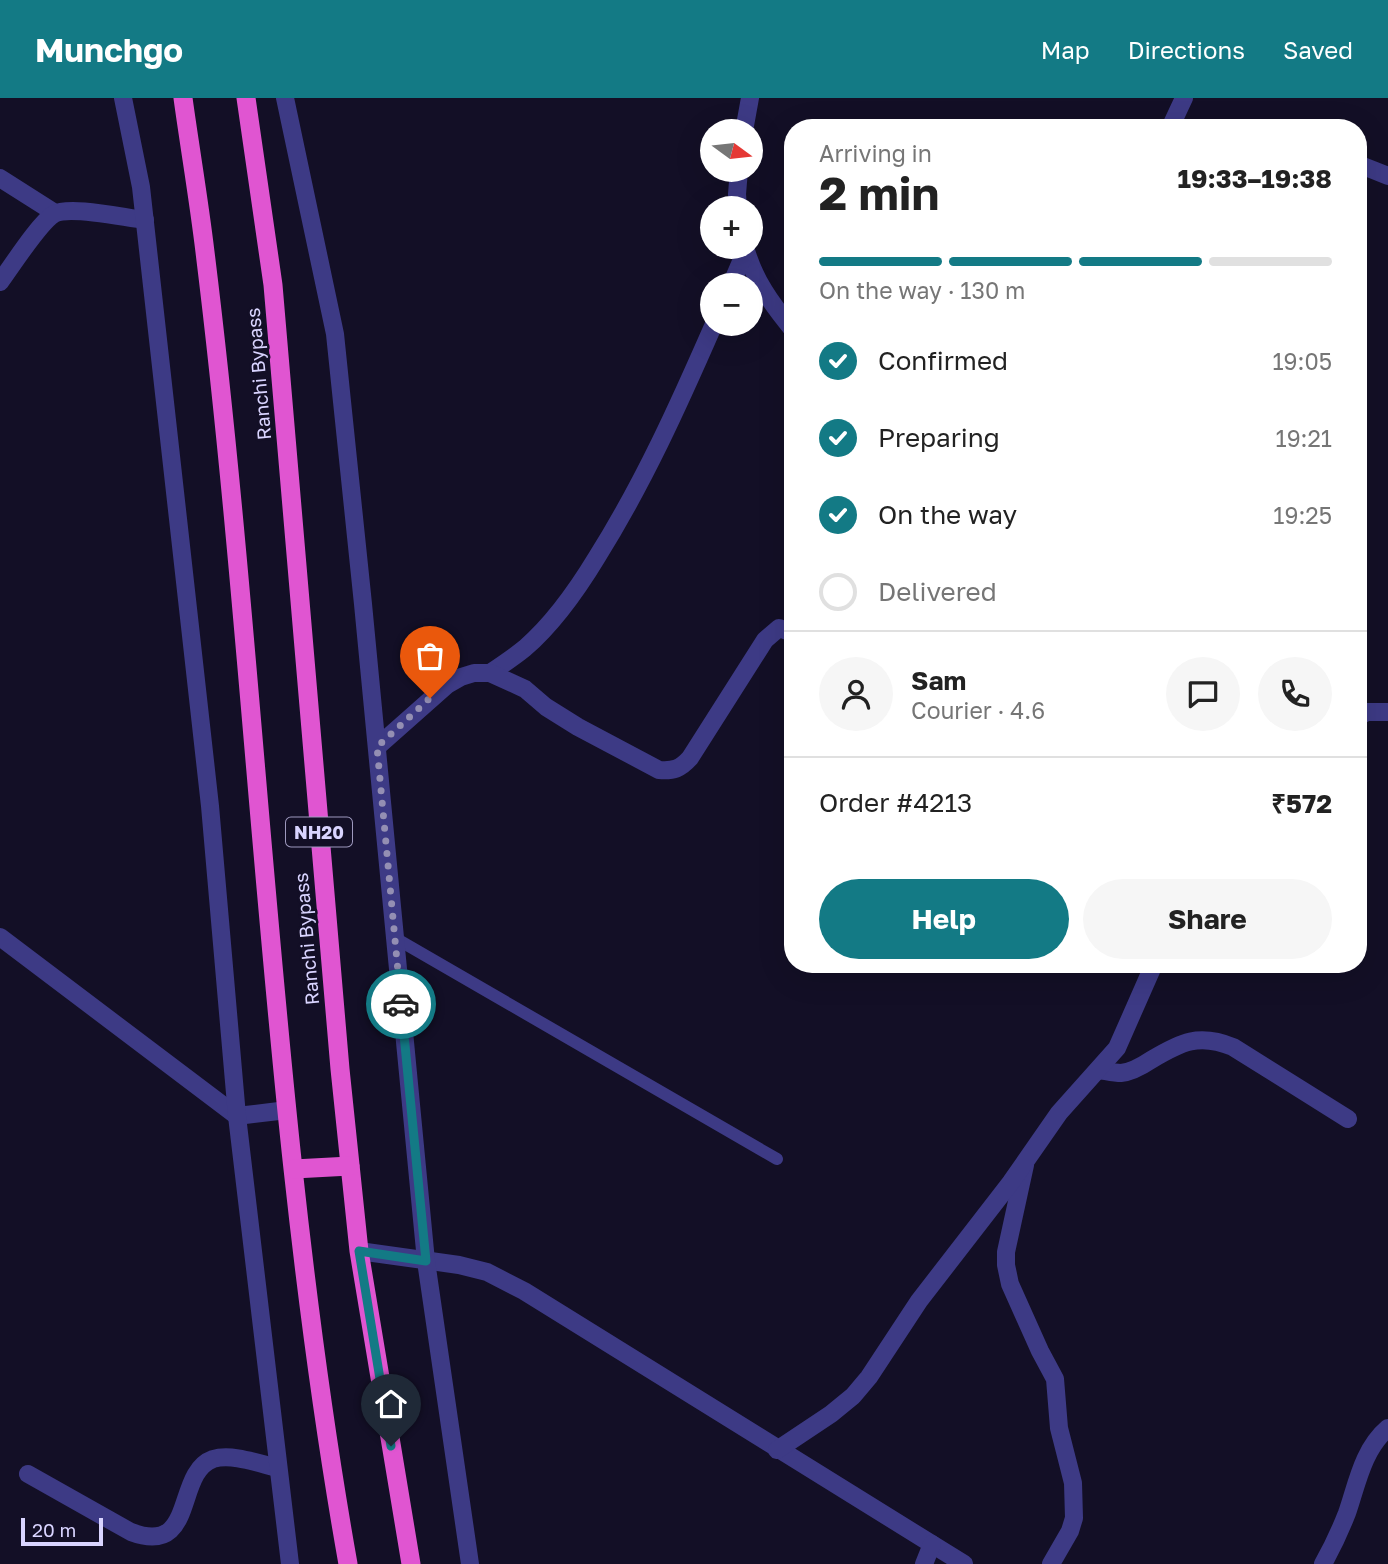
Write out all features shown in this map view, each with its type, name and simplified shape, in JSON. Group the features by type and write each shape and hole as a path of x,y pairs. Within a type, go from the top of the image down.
{"highway":[{"name":"Ranchi Bypass","path":"183,98 205,251 233,518 287,1110 332,1472 348,1564"},
{"name":"Ranchi Bypass","path":"246,98 273,285 304,659 359,1251 411,1564"},
{"path":"294,1169 350,1166"}],"street":[{"path":"123,98 145,220 210,806 237,1116 290,1564"},
{"path":"285,98 335,334 426,1261 470,1564"},
{"path":"746,119 750,98"},
{"path":"1174,119 1184,98"},
{"path":"1367,168 1388,176"},
{"path":"0,178 55,213"},
{"path":"0,282 55,213 69,211 145,220"},
{"path":"748,259 766,297 784,319"},
{"path":"490,673 525,648 550,623 576,590 625,512 663,440 709,336"},
{"path":"377,747 447,685 474,673 490,673 526,688 546,707 578,727 659,770 671,771 680,768 690,758 765,640 779,628 784,630"},
{"path":"1367,712 1388,712"},
{"path":"0,937 237,1116 287,1110"},
{"path":"777,1450 831,1414 853,1396 869,1377 919,1301 1059,1113 1116,1048 1128,1027 1150,973"},
{"path":"1099,1070 1119,1073 1130,1071 1171,1048 1203,1038 1233,1047 1348,1119"},
{"path":"1027,1158 1006,1252 1006,1265 1015,1295 1055,1378 1059,1428 1073,1483 1074,1518 1070,1531 1051,1564"},
{"path":"359,1251 459,1265 487,1272 524,1291 964,1564"},
{"path":"1323,1564 1346,1515 1370,1450 1388,1428"},
{"path":"28,1474 146,1538 166,1534 178,1522 197,1473 212,1460 229,1458 278,1468"},
{"path":"924,1564 932,1544"}],"lane":[{"path":"395,938 777,1159"}],"way so far":[{"path":"401,1004 377,747 430,698"}],"route":[{"path":"391,1446 359,1251 426,1261 401,1004"}]}
